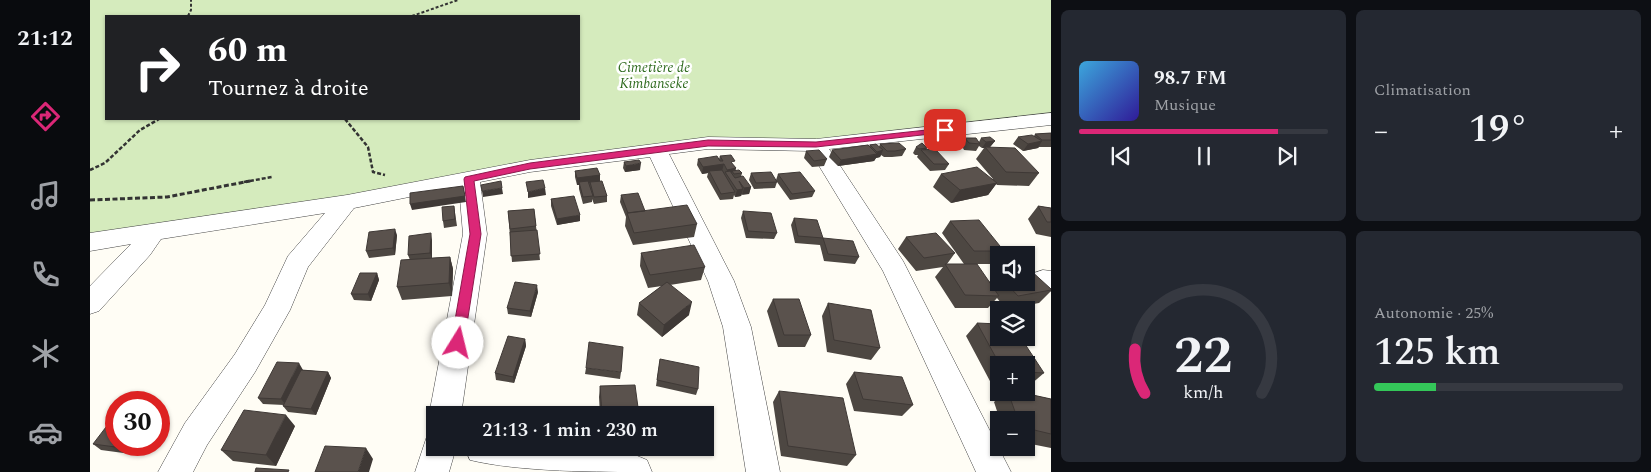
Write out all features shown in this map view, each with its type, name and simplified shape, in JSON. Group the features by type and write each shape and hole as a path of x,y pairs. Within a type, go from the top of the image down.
{"street":[{"path":"90,242 347,202 530,166 708,143 816,145 1051,119"},
{"path":"816,145 894,268 994,472"},
{"path":"657,150 721,281 737,327 764,472"},
{"path":"447,406 476,234 469,179"},
{"path":"175,472 196,434 245,363 276,310 297,262 347,202"},
{"path":"90,304 154,232"},
{"path":"432,472 437,456"},
{"path":"533,456 635,472"}],"path":[{"path":"188,15 191,10 191,0"},
{"path":"415,15 458,0"},
{"path":"90,170 105,163 140,130 157,120"},
{"path":"346,120 368,147 373,172 390,176"},
{"path":"90,200 167,197 272,177"}],"green space":[{"name":"Cimetière de Kimbanseke","path":"90,0 1051,0 1051,119 816,145 708,143 90,242"}],"building":[{"path":"1051,133 1051,140 1042,140 1035,134"},
{"path":"1032,135 1042,141 1028,144 1018,137"},
{"path":"990,137 995,141 986,142 981,138"},
{"path":"965,138 976,138 980,144 969,143"},
{"path":"899,143 906,149 887,151 880,144"},
{"path":"922,143 927,148 919,149 916,147"},
{"path":"876,144 883,150 877,152 870,145"},
{"path":"868,145 877,154 841,160 832,150"},
{"path":"985,147 1015,148 1039,173 1006,172"},
{"path":"935,149 949,164 934,164 921,150"},
{"path":"819,150 827,159 814,161 806,151"},
{"path":"731,155 735,161 731,162 736,168 727,170 724,164 703,167 698,159 717,156 720,161 723,161 720,156"},
{"path":"639,160 641,163 626,166 624,162"},
{"path":"977,167 997,183 960,190 941,174"},
{"path":"597,168 600,175 577,178 575,171"},
{"path":"722,170 735,192 721,194 709,171"},
{"path":"739,170 742,173 734,174 732,171"},
{"path":"730,171 735,178 743,176 751,187 744,188 739,181 743,189 737,190 725,172"},
{"path":"771,172 777,182 756,183 751,173"},
{"path":"800,172 815,191 792,194 778,174"},
{"path":"543,180 545,188 528,192 526,182"},
{"path":"501,181 502,188 482,191 481,185"},
{"path":"588,181 593,196 583,197 579,182"},
{"path":"602,181 607,196 594,197 590,182"},
{"path":"463,186 465,196 410,204 410,193"},
{"path":"638,193 645,211 628,213 621,195"},
{"path":"574,196 580,215 557,219 551,199"},
{"path":"687,205 697,224 634,233 627,213"},
{"path":"454,206 455,219 443,221 442,207"},
{"path":"1038,206 1051,208 1051,222 1047,222"},
{"path":"534,209 536,226 510,229 508,211"},
{"path":"743,211 771,213 777,233 748,231"},
{"path":"794,218 817,220 823,238 798,236"},
{"path":"979,220 1000,246 990,246 990,251 974,251 950,221"},
{"path":"395,229 393,248 366,251 369,232"},
{"path":"537,230 540,254 511,256 510,232"},
{"path":"431,233 430,253 408,255 409,236"},
{"path":"936,233 955,253 924,258 906,237"},
{"path":"823,238 853,241 859,257 828,254"},
{"path":"694,245 705,267 650,275 641,253"},
{"path":"450,257 449,283 397,287 401,260"},
{"path":"945,264 977,264 990,283 990,291 996,291 999,296 965,295"},
{"path":"360,273 377,273 368,294 351,294"},
{"path":"1035,274 1051,289 1051,290 1018,296 1013,291 1035,291"},
{"path":"515,282 537,285 530,311 507,308"},
{"path":"667,282 692,302 664,325 639,303"},
{"path":"773,299 799,299 811,335 784,335"},
{"path":"828,303 871,310 880,348 834,340"},
{"path":"977,323 990,324 990,346 1026,346 1033,356 995,356"},
{"path":"508,336 525,339 513,377 495,373"},
{"path":"589,342 623,347 621,372 586,368"},
{"path":"660,359 699,367 698,389 657,380"},
{"path":"1035,359 1044,373 1035,372"},
{"path":"277,362 299,363 281,399 258,398"},
{"path":"301,370 328,372 311,409 283,406"},
{"path":"854,372 902,377 913,405 863,399"},
{"path":"635,385 638,406 601,406 600,386"},
{"path":"779,391 843,398 856,455 788,446"},
{"path":"1035,396 1051,399 1051,434 1035,430 1035,411 1015,411 1011,401 1035,401"},
{"path":"244,410 286,415 266,455 221,450"},
{"path":"105,428 105,446 93,444"},
{"path":"325,446 366,448 358,472 315,472"},
{"path":"256,468 289,470 288,472 255,472"}],"route":[{"path":"458,343 476,234 469,179 530,166 708,143 816,145 945,130"}]}
